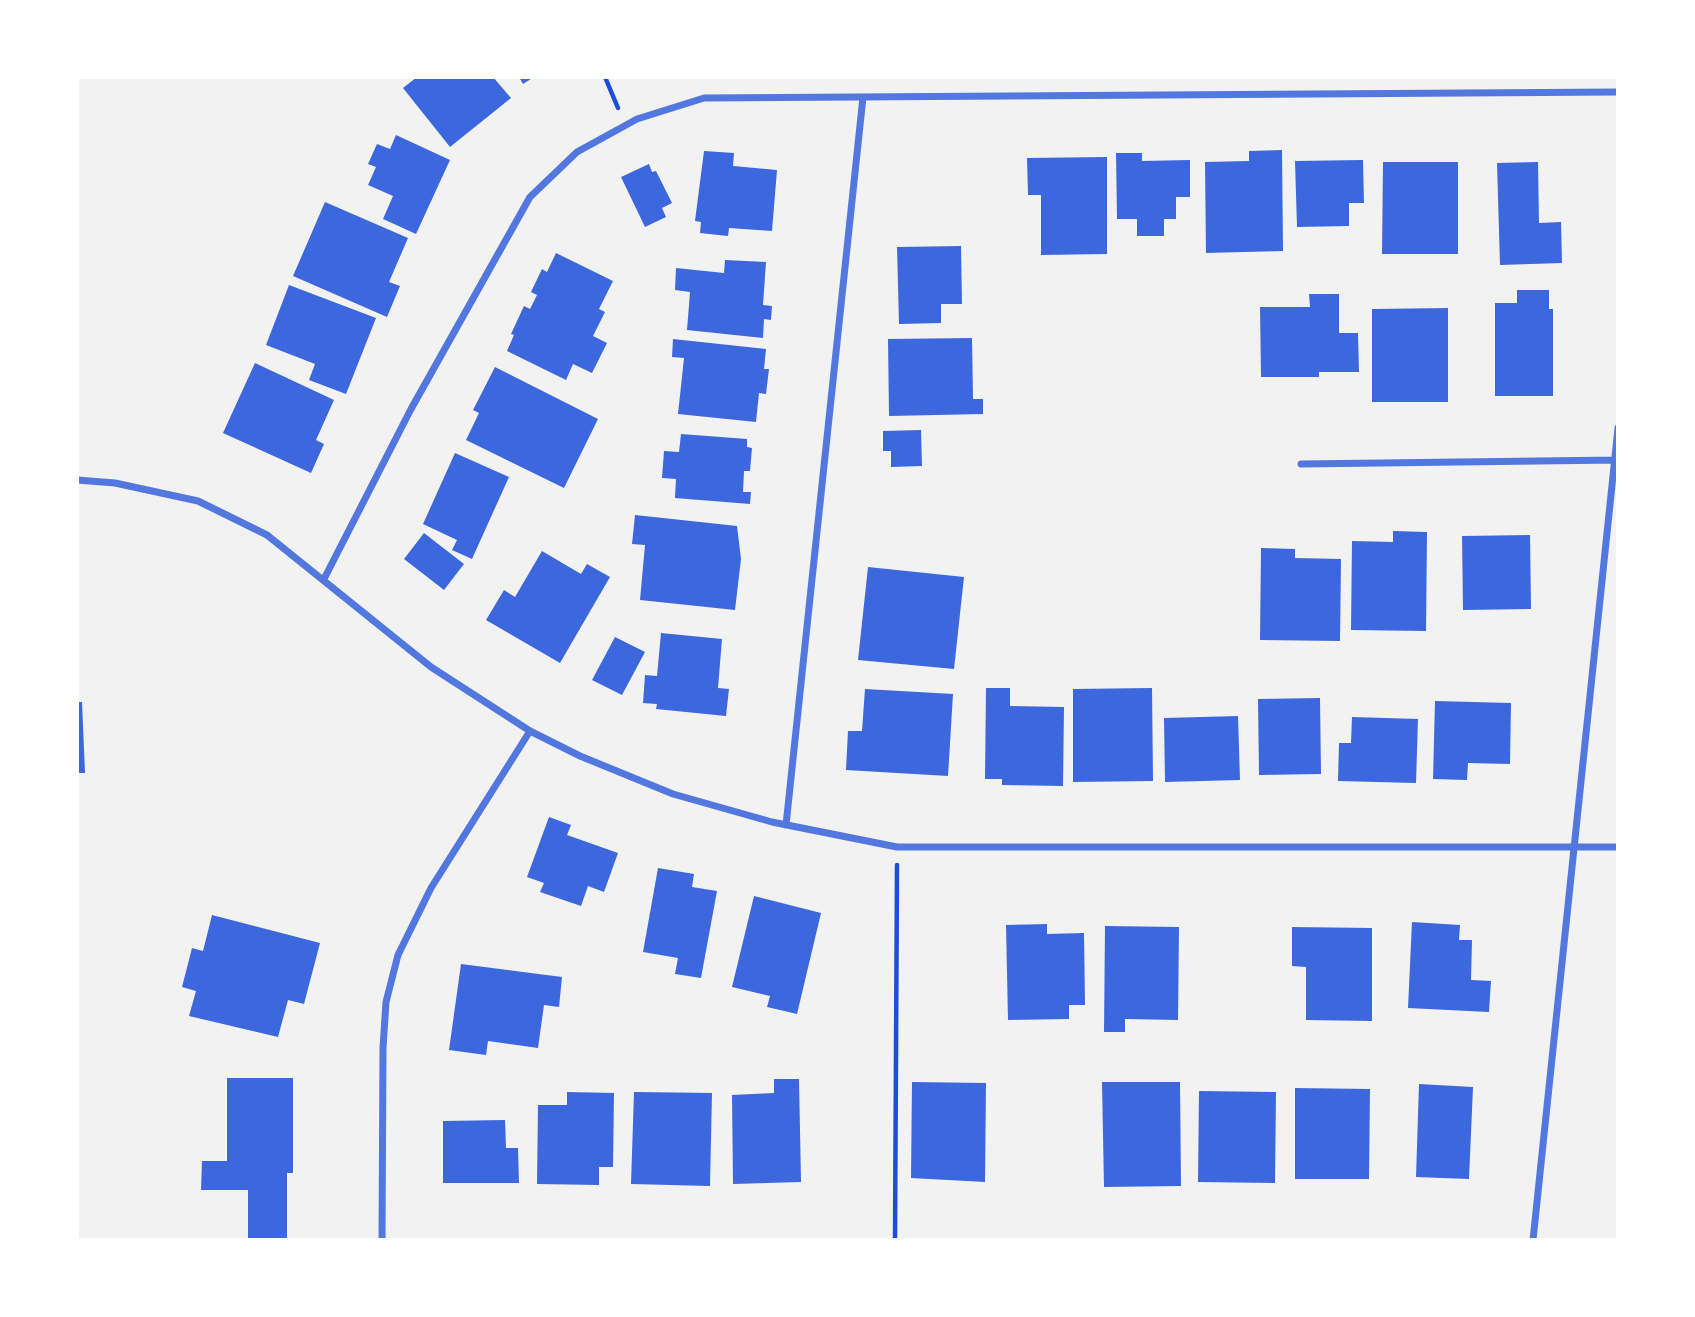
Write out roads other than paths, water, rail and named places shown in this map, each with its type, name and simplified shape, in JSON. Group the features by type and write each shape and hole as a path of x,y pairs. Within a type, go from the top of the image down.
{"street":[{"path":"324,579 411,409 530,197 578,152 637,119 704,98 1618,92"},
{"path":"786,824 863,97"},
{"path":"1533,1240 1618,428"},
{"path":"1301,464 1616,460"},
{"path":"77,480 115,483 198,501 267,535 431,667 530,732 673,794 786,824 897,847 1618,847"},
{"path":"382,1240 383,1048 386,1002 398,955 431,888 530,732"}]}
